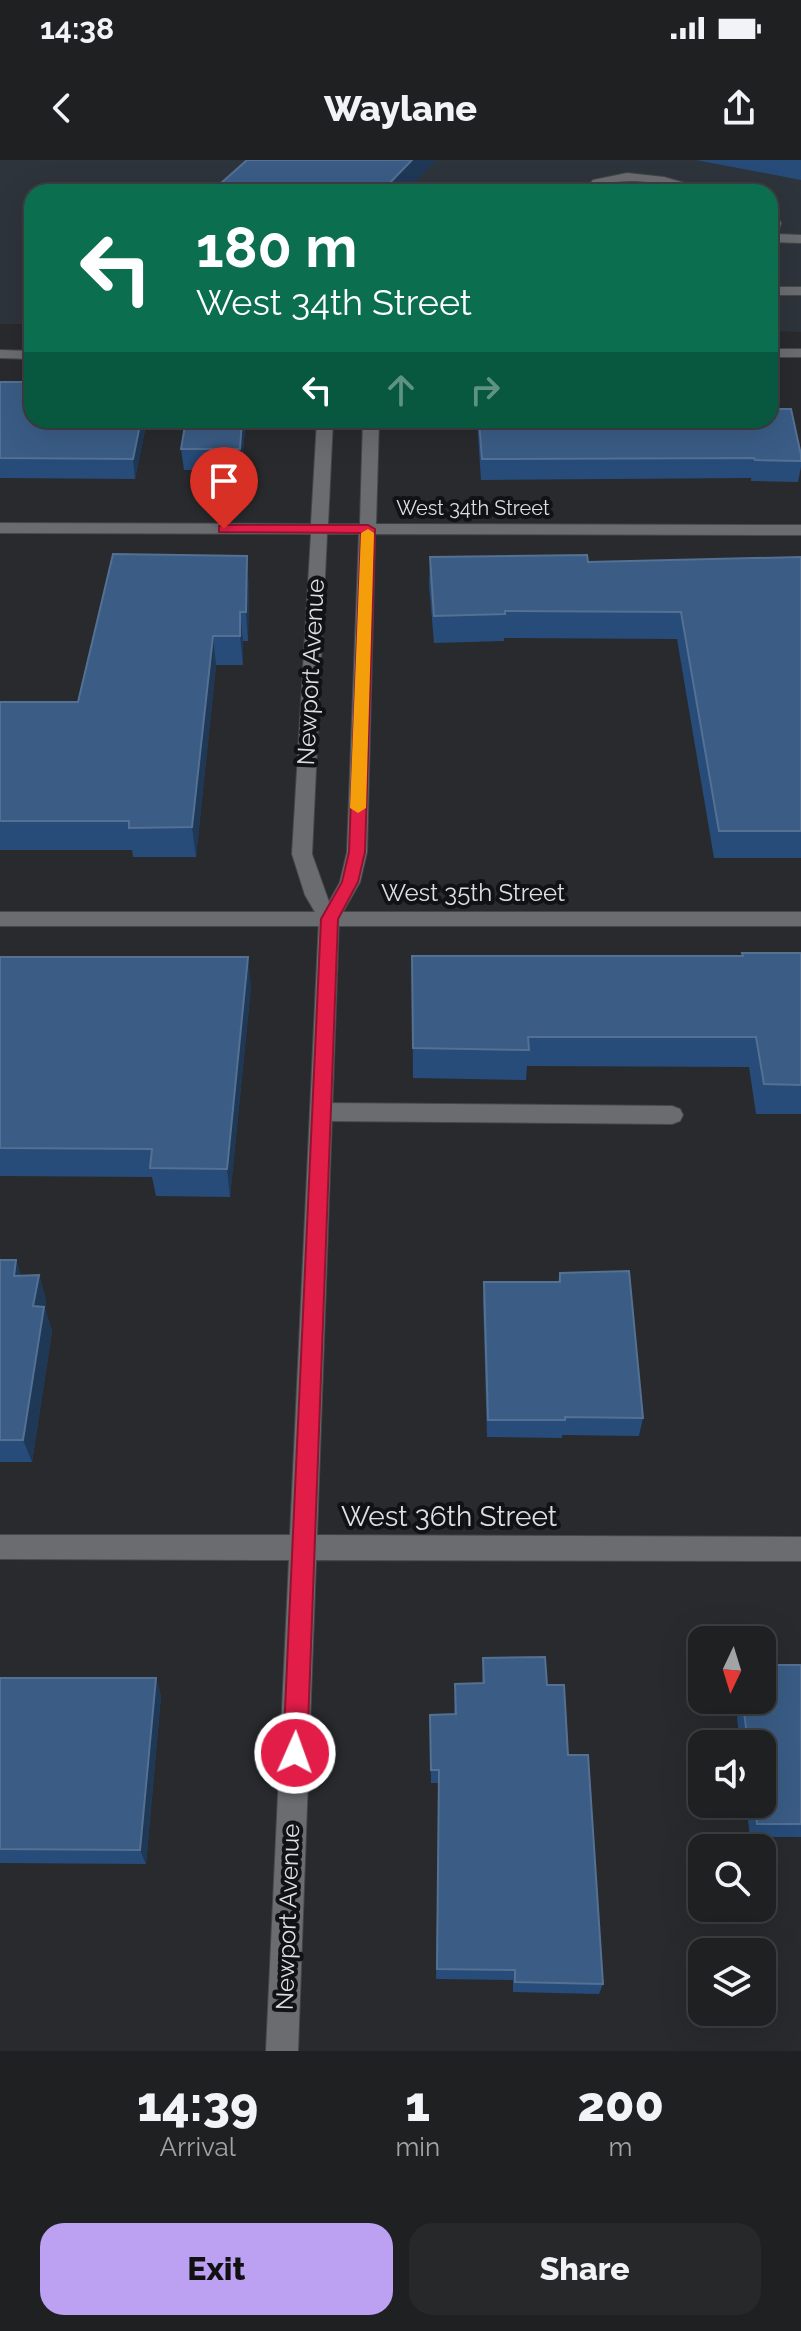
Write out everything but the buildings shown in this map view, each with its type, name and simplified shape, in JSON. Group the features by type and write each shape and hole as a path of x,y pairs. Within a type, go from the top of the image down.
{"street":[{"path":"596,184 618,177 645,178 673,184"},
{"path":"778,238 801,239"},
{"path":"778,291 801,291"},
{"path":"778,353 801,353"},
{"path":"0,354 24,355"},
{"name":"Newport Avenue","path":"324,428 302,854 315,895 329,919"},
{"name":"Newport Avenue","path":"282,2051 329,919 350,882 357,852 371,428"},
{"name":"West 34th Street","path":"0,528 801,530"},
{"name":"West 35th Street","path":"0,919 801,919"},
{"path":"323,1112 672,1115"},
{"name":"West 36th Street","path":"0,1547 801,1549"}],"shaded area":[{"path":"0,160 801,160 801,332 778,331 778,184 24,184 24,324 0,324"}],"slow traffic":[{"path":"358,808 368,533"}],"route":[{"path":"224,529 368,529 357,852 350,882 329,919 295,1753"}]}
